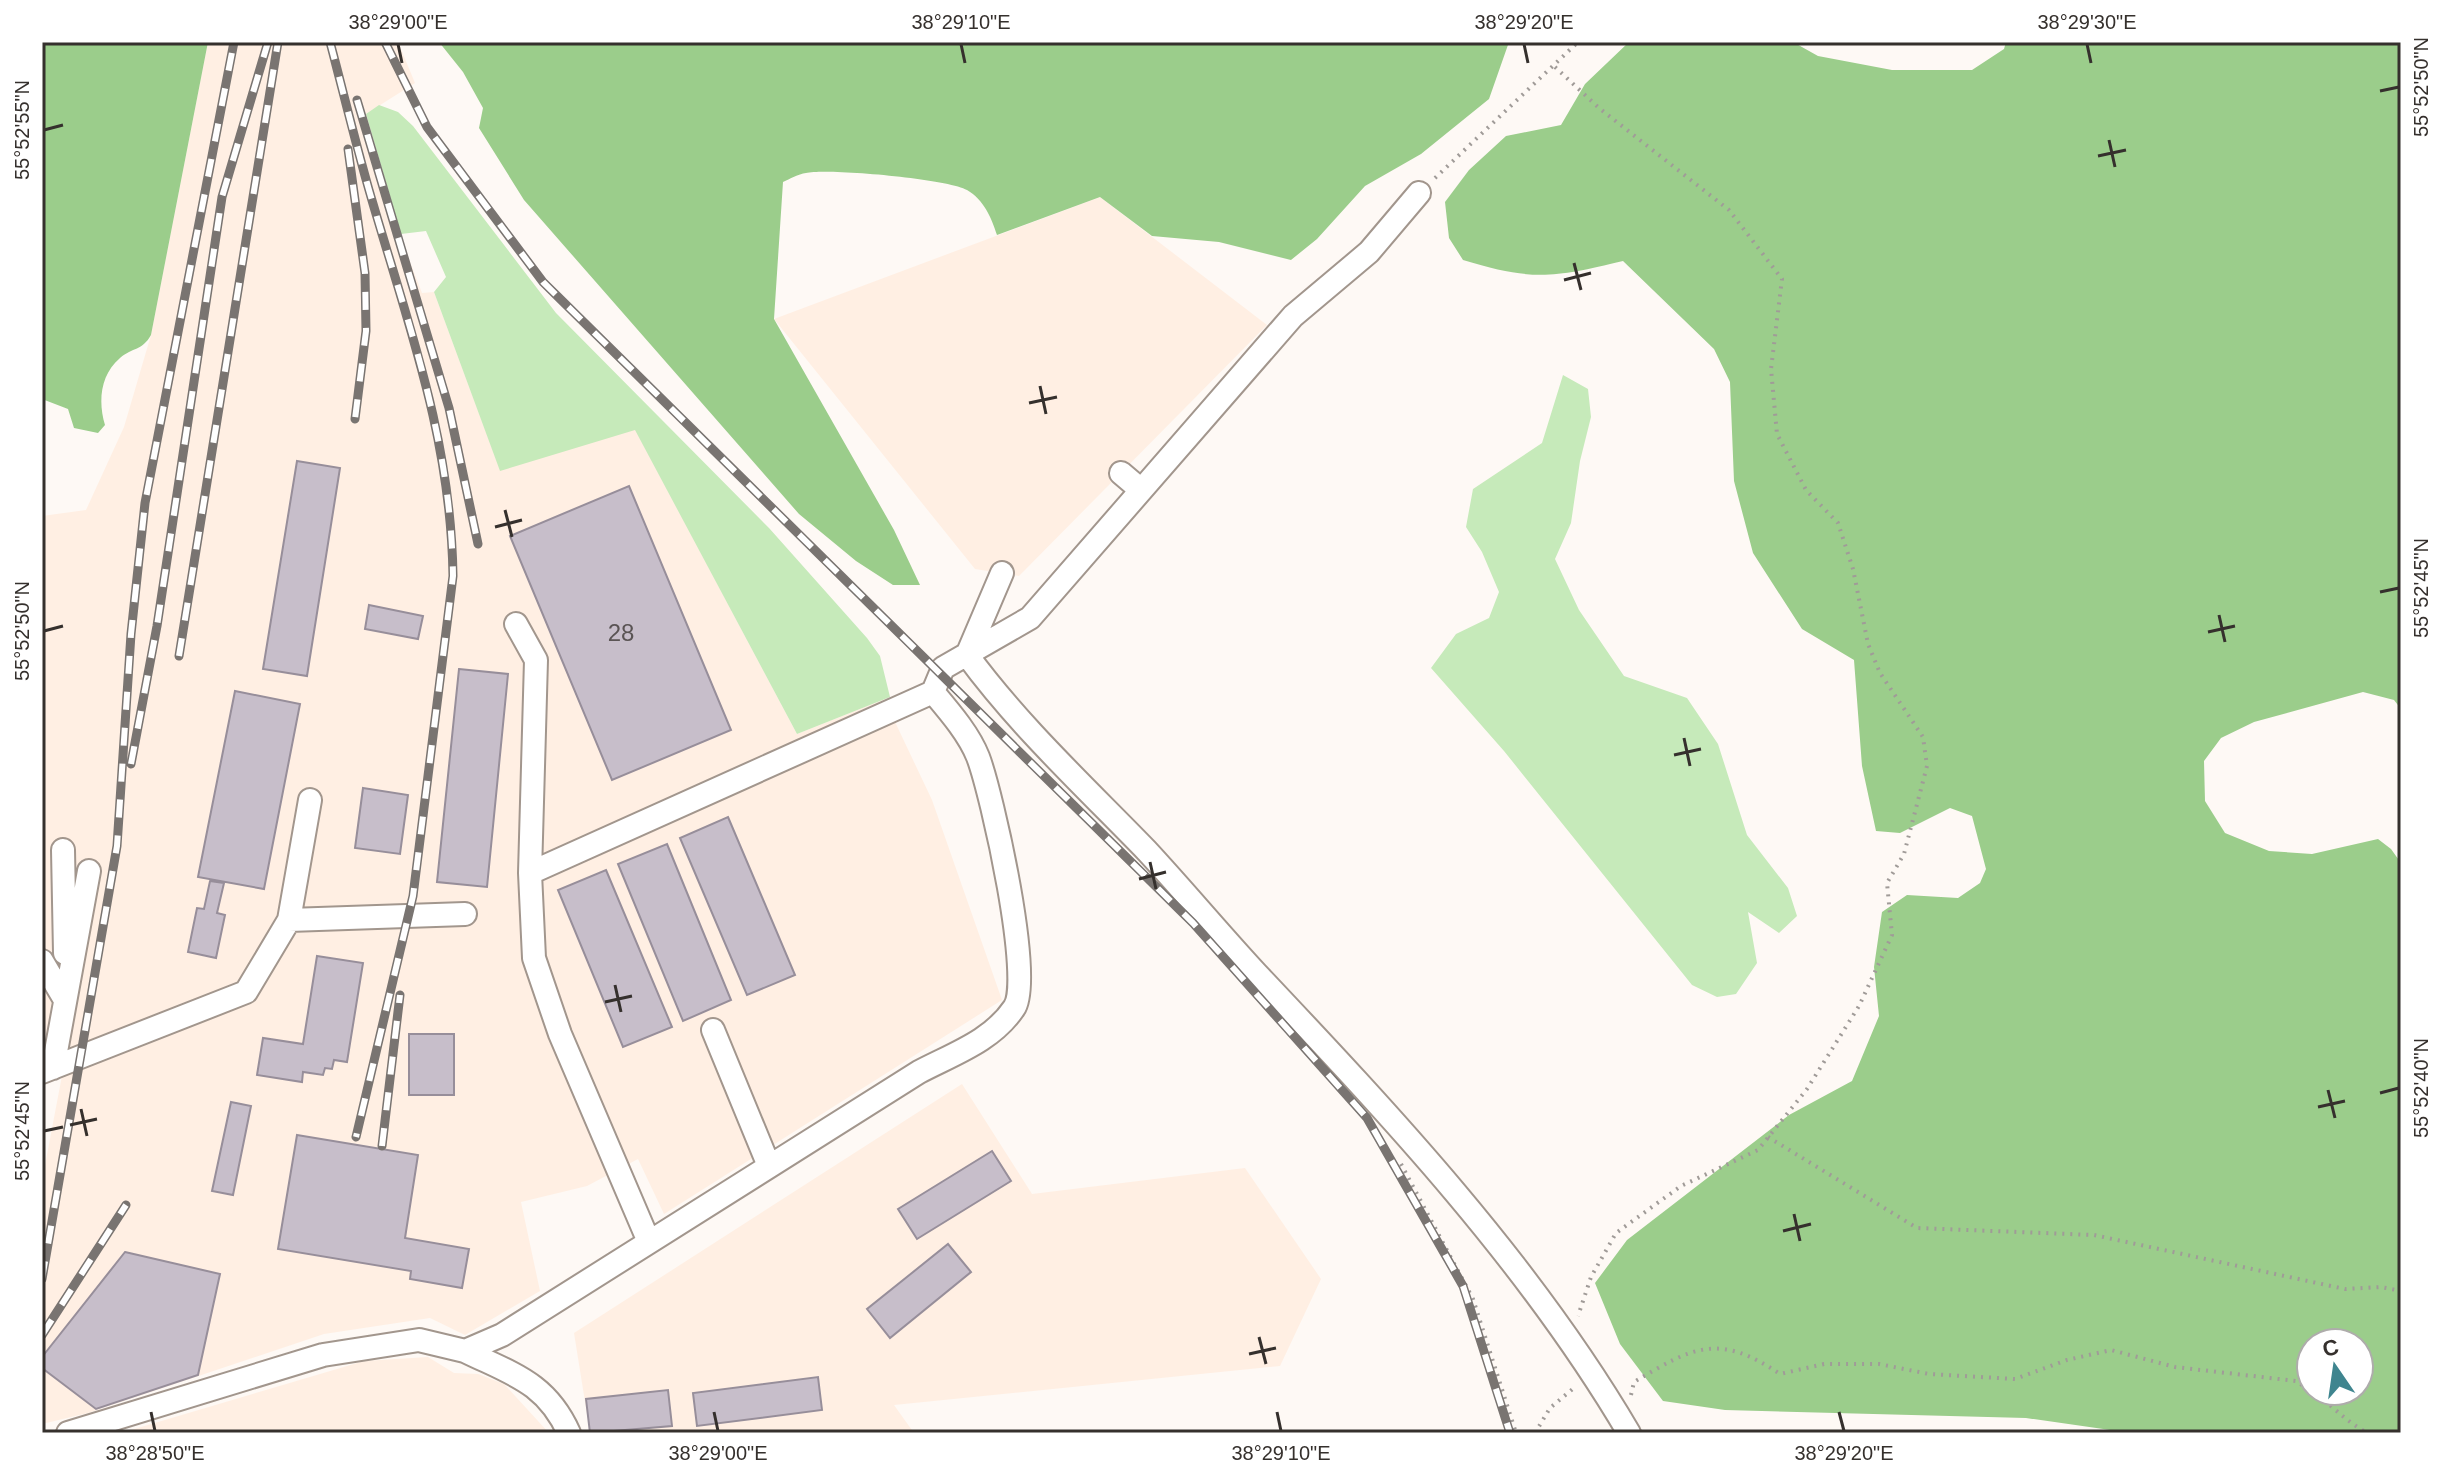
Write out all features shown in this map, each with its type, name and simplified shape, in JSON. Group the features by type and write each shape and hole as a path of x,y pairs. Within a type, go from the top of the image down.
{"street":[{"path":"530,873 933,692 943,668 1030,618 1293,316 1369,252 1419,193"},
{"path":"1121,473 1141,490"},
{"path":"967,655 1002,573"},
{"path":"516,624 536,660 530,873 534,958 560,1034 649,1242"},
{"path":"967,655 1003,704 1149,853 1352,1075 1475,1217 1574,1347 1628,1431"},
{"path":"465,1351 502,1335 919,1072 990,1035 1017,1006 1020,971 1005,863 978,756 933,692"},
{"path":"47,1070 246,992 289,920 310,800"},
{"path":"63,850 65,1000"},
{"path":"47,1070 65,1000 89,871"},
{"path":"289,920 465,914"},
{"path":"42,961 65,1000"},
{"path":"713,1030 769,1166"},
{"path":"68,1433 323,1355 419,1340 465,1351 536,1386 561,1416 569,1433"}],"path":[{"path":"1419,193 1578,42"},
{"path":"1535,1433 1550,1408 1577,1385 1574,1347 1591,1277 1616,1233 1681,1186 1758,1150 1807,1089 1859,1006 1892,935 1887,883 1904,854 1927,766 1923,737 1880,673 1868,644 1853,569 1838,523 1806,490 1777,434 1771,369 1782,279 1729,210 1599,108 1555,67"},
{"path":"1768,1137 1917,1228 2094,1235 2345,1289 2381,1287 2401,1291"},
{"path":"1401,1164 1473,1299 1516,1433"},
{"path":"1628,1431 1634,1382 1661,1365 1706,1349 1734,1348 1763,1360 1780,1374 1824,1364 1879,1364 1929,1374 2015,1379 2067,1360 2111,1350 2175,1367 2295,1381"},
{"path":"2332,1407 2344,1422 2368,1433"}],"shaded area":[{"path":"208,42 398,42 415,83 366,114 402,241 422,293 434,292 500,470 635,429 797,734 890,697 896,724 932,800 1002,1000 664,1214 638,1159 587,1186 521,1202 540,1291 465,1335 430,1318 324,1334 88,1413 42,1424 42,1181 68,1044 42,1053 42,516 86,510 124,427 151,335"},
{"path":"1100,197 1267,325 1019,576 975,569 774,319"},
{"path":"962,1084 1032,1194 1245,1168 1321,1279 1280,1366 894,1405 914,1433 590,1433 574,1333"},
{"path":"428,1357 454,1373 478,1374 504,1384 549,1433 121,1433 364,1361"}],"green space":[{"path":"42,42 208,42 151,335 144,344 120,358 108,372 101,398 105,425 98,433 74,428 68,409 42,399"},
{"path":"439,42 1509,42 1489,99 1421,154 1365,186 1317,239 1291,260 1219,242 1152,236 1100,197 997,235 978,199 956,186 914,178 838,172 806,173 783,182 774,319 894,530 920,585 893,585 856,561 799,514 524,200 479,128 483,108 463,72"},
{"path":"1629,42 1793,42 1818,56 1892,70 1972,70 2004,49 2006,42 2401,42 2401,709 2394,700 2363,692 2254,722 2221,738 2204,761 2205,801 2225,833 2269,851 2312,854 2378,839 2391,849 2401,863 2401,1433 2131,1433 2026,1418 1725,1410 1663,1401 1620,1344 1595,1283 1627,1240 1789,1115 1852,1081 1879,1016 1874,967 1882,912 1907,895 1958,898 1980,883 1986,869 1972,816 1950,808 1900,833 1876,831 1862,766 1854,660 1802,629 1753,553 1734,481 1730,382 1714,349 1623,261 1560,274 1525,274 1463,260 1449,238 1445,202 1469,170 1506,136 1561,125 1585,84"},
{"path":"379,105 398,112 413,126 556,313 769,528 867,638 880,656 890,697 797,734 635,430 500,471 434,292 446,277 426,231 401,234 366,114"},
{"path":"1563,375 1588,389 1591,417 1580,461 1571,523 1555,559 1579,610 1624,676 1687,698 1718,744 1747,835 1788,888 1797,916 1779,933 1748,912 1757,963 1736,994 1717,997 1692,985 1504,751 1431,668 1456,634 1489,618 1499,592 1482,552 1466,527 1473,489 1542,443"}],"building":[{"path":"297,461 340,468 307,676 263,669"},
{"path":"629,486 731,730 612,780 510,536"},
{"path":"369,605 423,616 418,639 365,629"},
{"path":"459,669 508,674 487,887 437,882"},
{"path":"235,691 300,704 264,889 198,877"},
{"path":"363,788 408,795 400,854 355,848"},
{"path":"728,817 795,975 747,995 680,838"},
{"path":"667,844 731,1000 683,1021 618,864"},
{"path":"606,870 672,1027 623,1047 558,890"},
{"path":"210,881 224,883 217,913 225,915 216,958 188,952 197,908 204,909"},
{"path":"317,956 363,963 347,1062 334,1060 332,1069 325,1068 323,1075 303,1072 302,1082 257,1075 263,1038 303,1044"},
{"path":"409,1034 454,1034 454,1095 409,1095"},
{"path":"231,1102 251,1106 233,1195 212,1191"},
{"path":"297,1135 418,1155 405,1238 469,1249 462,1288 410,1279 411,1271 278,1249"},
{"path":"992,1151 1011,1181 917,1239 898,1209"},
{"path":"948,1244 971,1272 890,1338 867,1309"},
{"path":"125,1252 220,1274 198,1375 96,1409 42,1368 42,1357"},
{"path":"818,1377 822,1410 697,1426 693,1393"},
{"path":"668,1390 672,1426 590,1433 586,1399"}],"railway":[{"path":"42,1279 117,846 131,634 145,503 234,42"},
{"path":"131,764 157,626 222,197 268,42"},
{"path":"179,656 278,42"},
{"path":"330,42 436,427 450,525 453,576 413,896 356,1137"},
{"path":"385,42 427,127 543,282 1193,923 1367,1118 1463,1286 1510,1433"},
{"path":"357,100 449,408 478,544"},
{"path":"348,149 365,273 366,331 355,419"},
{"path":"382,1146 400,995"},
{"path":"42,1335 126,1205"}]}
